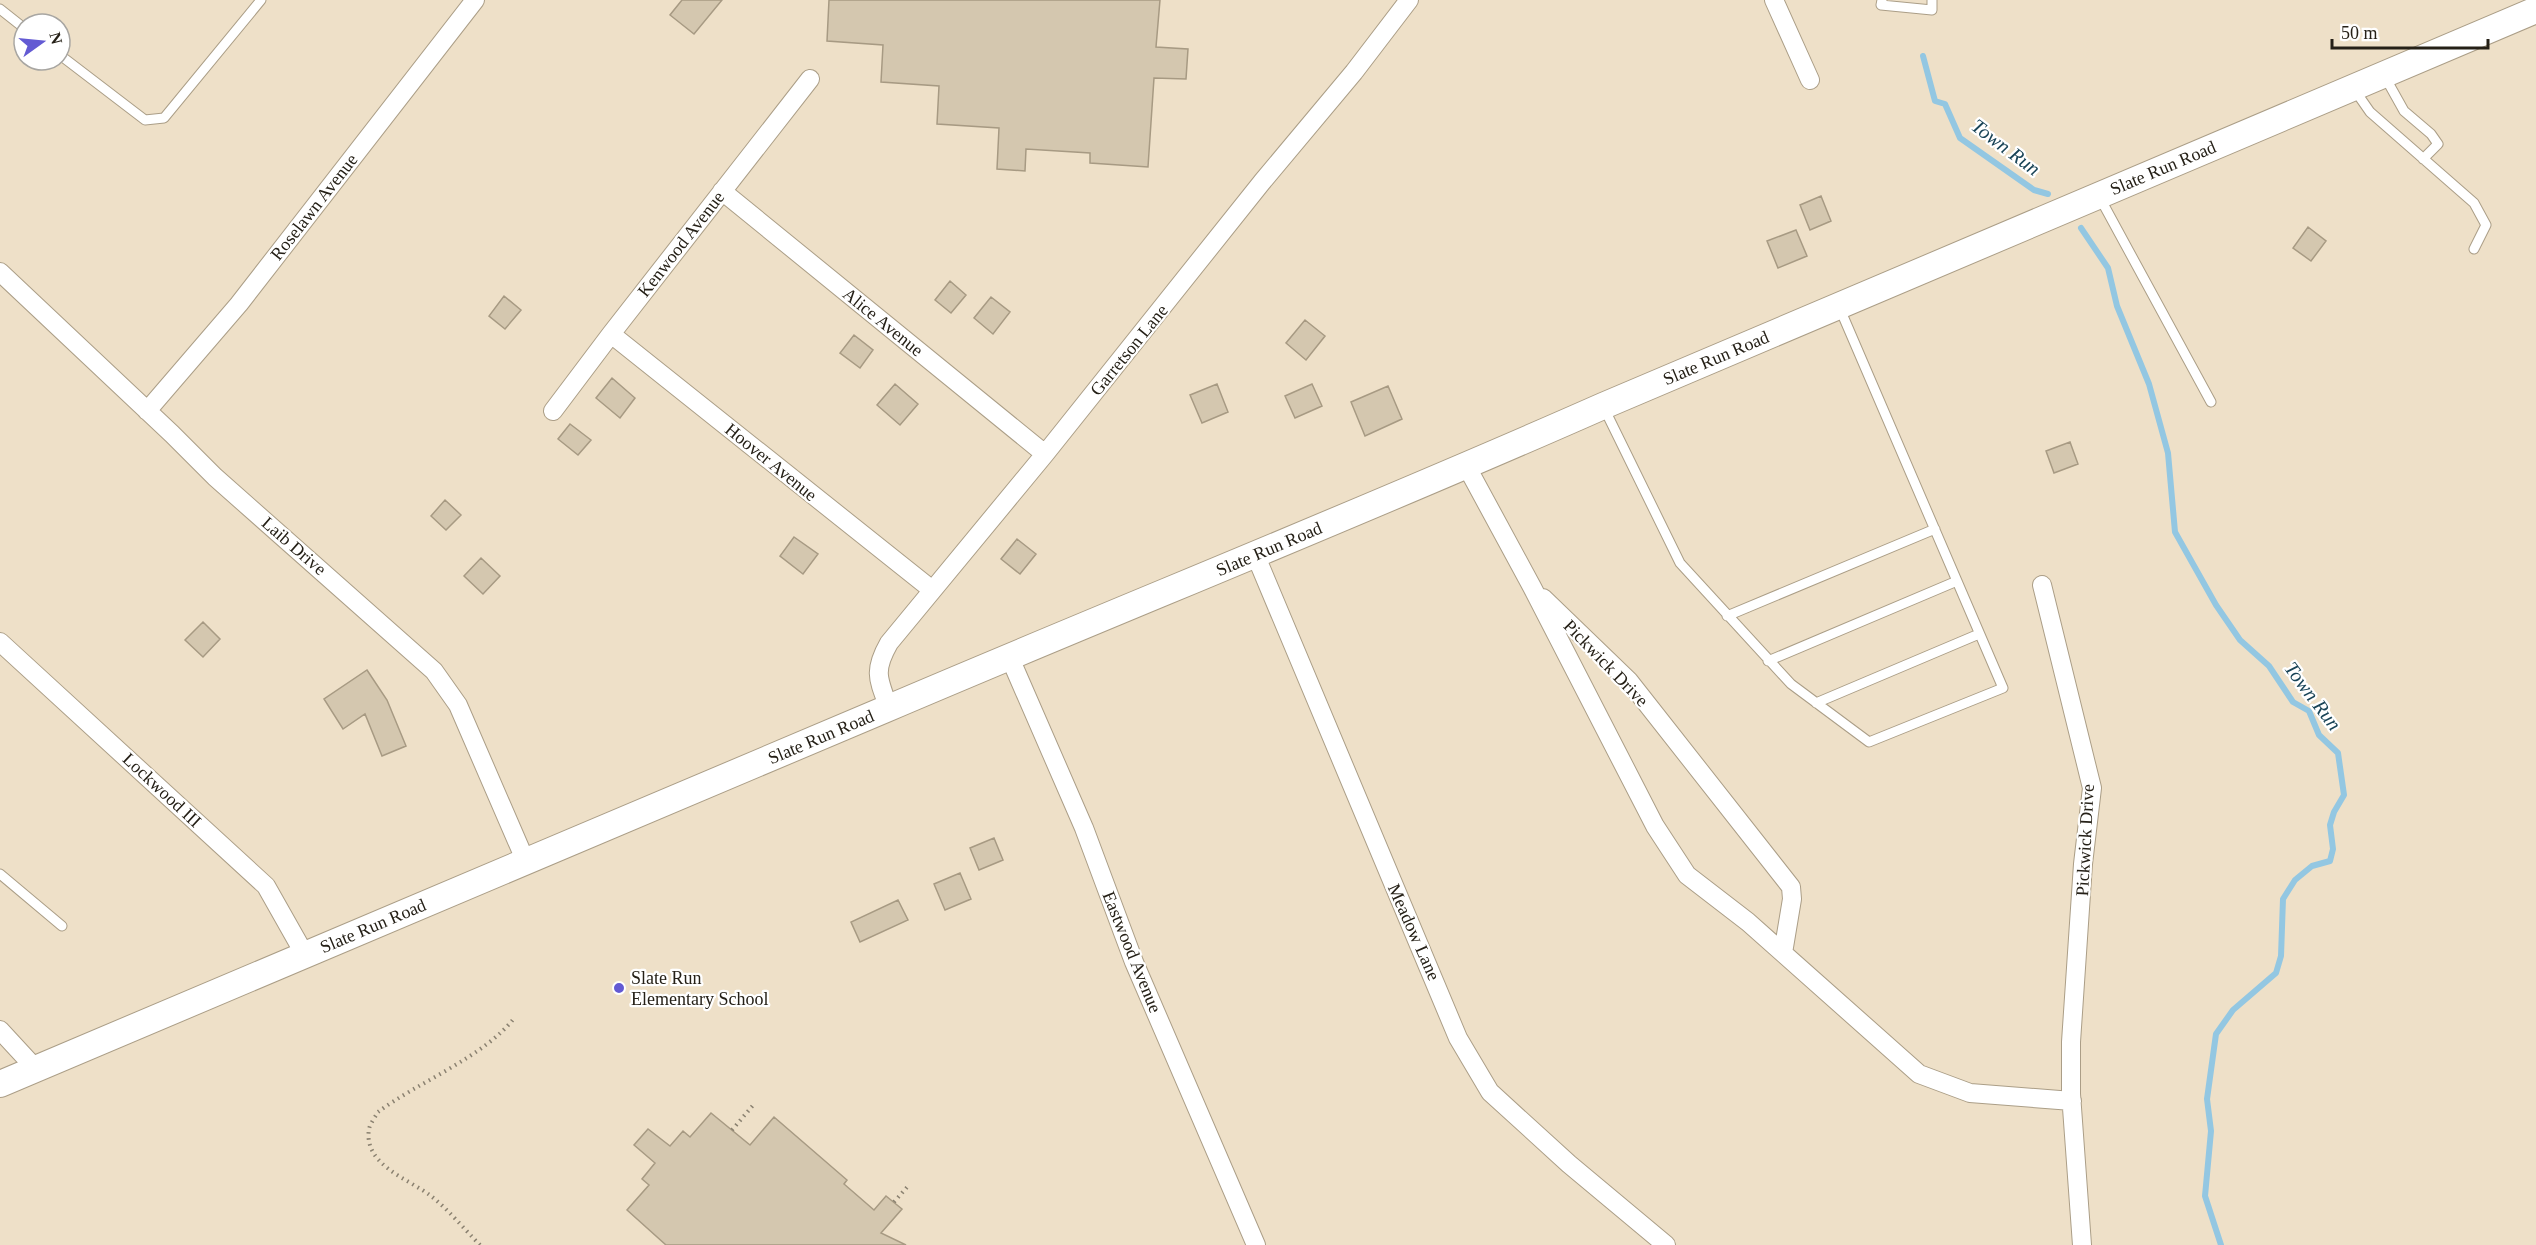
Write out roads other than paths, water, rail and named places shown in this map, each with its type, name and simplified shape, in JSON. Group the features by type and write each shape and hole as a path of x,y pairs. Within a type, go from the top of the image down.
{"street":[{"name":"Roselawn Avenue","path":"147,411 239,304 476,0"},
{"name":"Garretson Lane","path":"889,708 879,682 878,662 888,643 1045,454 1262,182 1354,72 1409,0"},
{"path":"1774,0 1810,80"},
{"name":"Slate Run Road","path":"0,1084 1255,554 1467,467 1603,406 2536,10"},
{"name":"Kenwood Avenue","path":"553,411 810,79"},
{"name":"Alice Avenue","path":"722,191 1045,454"},
{"name":"Laib Drive","path":"0,272 215,477 434,672 458,705 526,862"},
{"name":"Hoover Avenue","path":"611,334 931,590"},
{"name":"Pickwick Drive","path":"1467,467 1532,587 1655,826 1687,875 1748,922 1919,1074 1970,1093 2072,1101"},
{"name":"Meadow Lane","path":"1255,554 1458,1038 1490,1092 1569,1164 1666,1245"},
{"name":"Pickwick Drive","path":"2042,585 2092,788 2072,999 2072,1101 2082,1245"},
{"name":"Pickwick Drive","path":"1532,587 1629,681 1791,887 1792,899 1783,953"},
{"name":"Lockwood III","path":"0,642 266,886 305,955"},
{"name":"Eastwood Avenue","path":"1010,658 1084,828 1134,962 1256,1245"},
{"path":"0,1030 36,1069"}],"lane":[{"path":"72,64 145,120 164,117 261,0"},
{"path":"1881,0 1881,6 1932,10 1932,0"},
{"path":"0,9 12,18"},
{"path":"2384,75 2404,111 2431,134 2438,144 2423,159"},
{"path":"2353,87 2370,112 2474,203 2483,215 2486,225 2474,249"},
{"path":"2099,195 2211,402"},
{"path":"1603,406 1680,563 1791,684 1869,742 2003,688 1839,307"},
{"path":"1728,616 1935,529"},
{"path":"1768,661 1957,581"},
{"path":"1816,703 1979,634"},
{"path":"0,874 62,926"}],"waterway":[{"name":"Town Run","path":"1923,56 1935,101 1945,104 1960,138 2034,190 2048,194"},
{"name":"Town Run","path":"2081,228 2108,268 2117,306 2149,384 2168,453 2175,532 2216,605 2240,640 2269,666 2293,702 2309,711 2319,735 2338,753 2344,795 2334,812 2330,825 2333,849 2330,861 2312,866 2295,880 2283,899 2281,956 2276,973 2233,1010 2216,1034 2207,1099 2211,1131 2205,1196 2221,1245"}],"place":[{"name":"Slate Run Elementary School","path":"619,988"}]}
